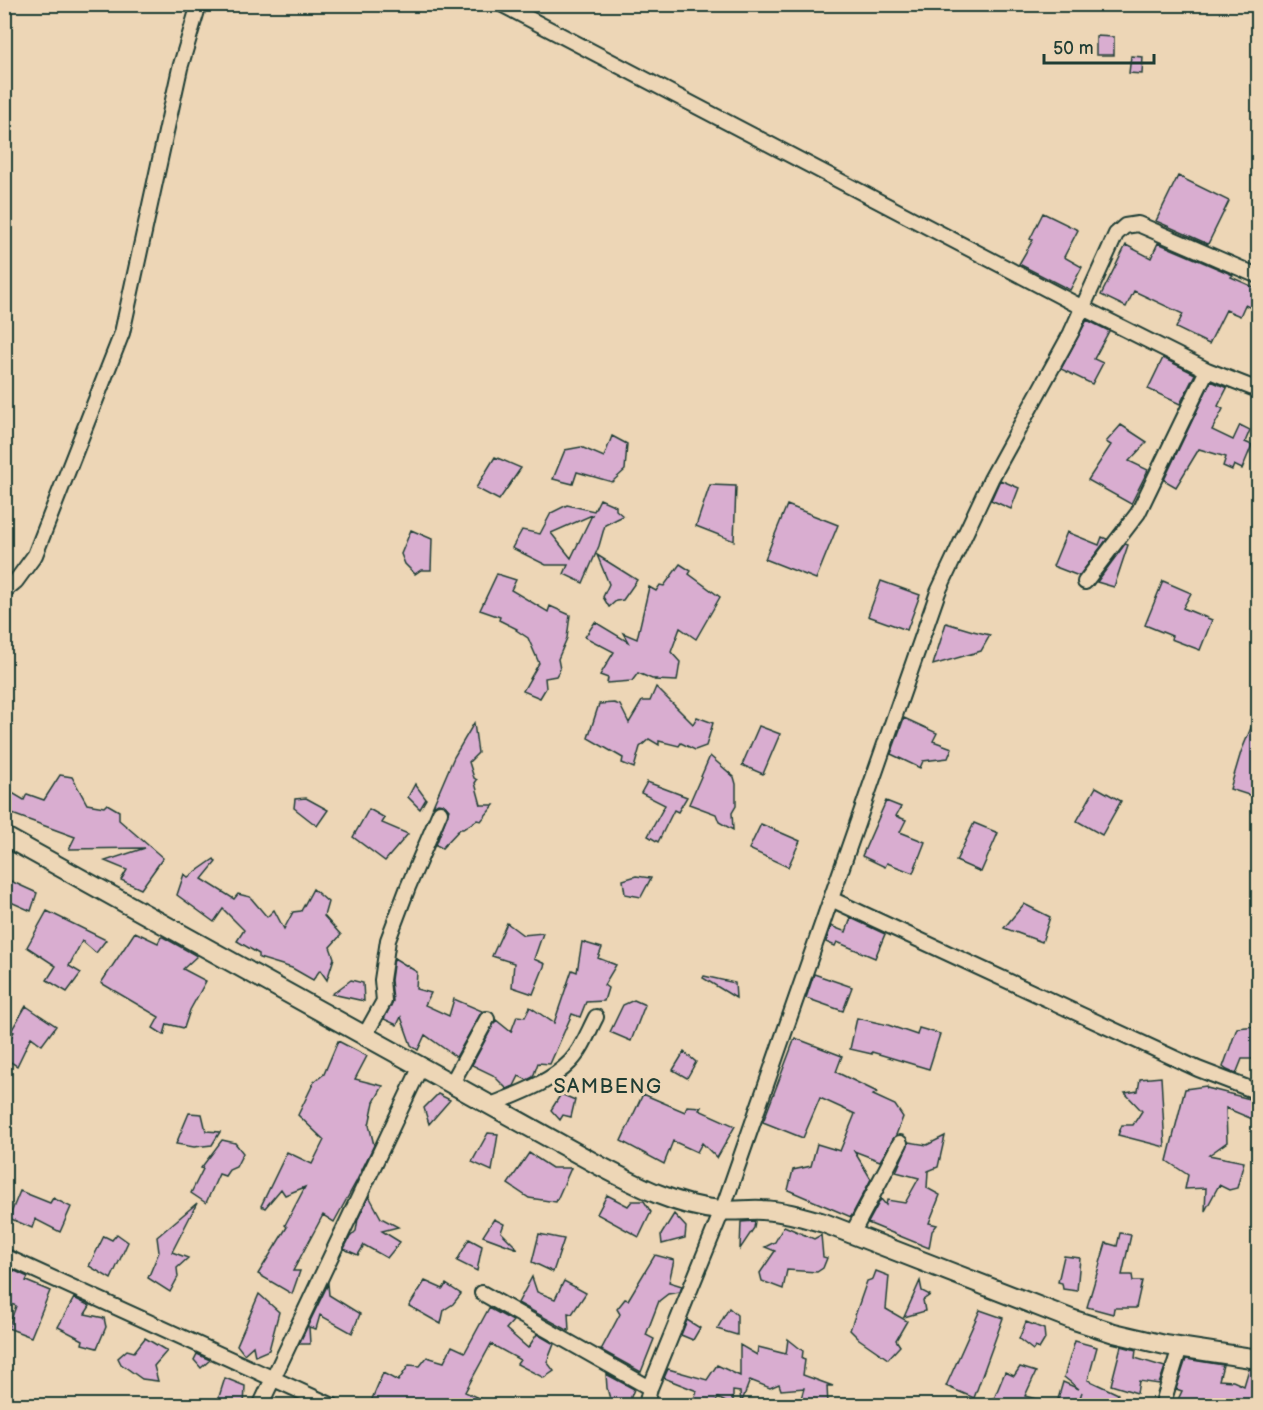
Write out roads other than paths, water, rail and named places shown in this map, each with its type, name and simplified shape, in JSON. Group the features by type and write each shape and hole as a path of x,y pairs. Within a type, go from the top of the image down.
{"street":[{"path":"4,591 16,581 35,555 122,333 180,68 199,4"},
{"path":"501,4 1083,308 1207,370 1258,390"},
{"path":"646,1406 650,1388 722,1211 938,592 991,479 1083,308 1116,234 1125,226 1138,224 1258,276"},
{"path":"1085,582 1138,513 1207,370"},
{"path":"365,1035 384,1001 382,980 388,940 440,812"},
{"path":"4,836 491,1106 662,1197 722,1211 789,1212 1071,1319 1114,1333 1180,1347 1258,1359"},
{"path":"831,899 1198,1069 1258,1092"},
{"path":"491,1106 545,1080 570,1063 596,1017"},
{"path":"452,1083 487,1019"},
{"path":"260,1406 421,1066"},
{"path":"852,1234 900,1143"},
{"path":"4,1256 333,1406"},
{"path":"482,1293 650,1388"},
{"path":"1162,1406 1180,1347"}],"district":[{"name":"SAMBENG","path":"608,1086"}]}
